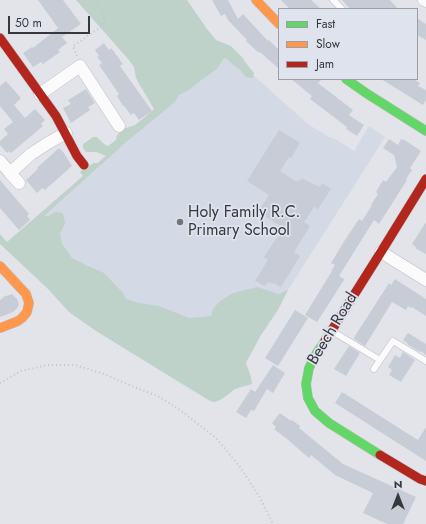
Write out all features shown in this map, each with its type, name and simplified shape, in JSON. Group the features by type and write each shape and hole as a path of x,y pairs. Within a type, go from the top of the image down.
{"street":[{"path":"256,0 278,23"},
{"path":"0,38 56,116 77,156 84,165"},
{"path":"40,94 80,66 119,126"},
{"path":"347,80 426,131"},
{"path":"10,173 31,154 66,133"},
{"path":"0,161 19,183"},
{"name":"Beech Road","path":"426,179 316,354 309,368 306,384 308,398 314,411 329,423 420,479 426,481"},
{"path":"381,252 426,280"},
{"path":"0,266 26,294 29,303 27,312 22,318 0,328"}],"lane":[{"path":"333,0 341,8"},
{"path":"331,330 380,360"},
{"path":"374,369 393,341 426,361"}],"path":[{"path":"80,66 73,46 101,27 105,22 97,0"},
{"path":"0,383 21,371 48,366 75,365 104,374 158,396 180,410 216,438 240,467 259,496 273,524"}],"shaded area":[{"name":"Holy Family R.C. Primary School","path":"224,49 309,125 354,151 369,126 385,137 215,402 111,332 40,214"}],"green space":[{"path":"76,0 187,0 216,40 231,46 243,58 254,73 253,78 246,77 239,69 224,58 217,69 189,90 179,95 175,102 125,143 44,216 49,216 55,212 63,213 65,223 60,234 62,244 72,258 104,273 123,293 126,299 139,303 159,306 189,318 201,317 211,316 213,309 220,301 233,293 258,287 278,294 288,290 278,310 261,335 246,363 252,384 235,389 222,399 215,402 210,401 96,331 69,312 47,288 0,244 0,234 7,242 83,176 80,172 83,169 94,163 98,163 106,156 97,152 86,152 83,148 83,144 93,137 97,137 108,146 116,140 117,135 123,129 135,125 154,109 136,78 134,67"}],"building":[{"path":"38,0 63,0 81,24 62,37 67,43 58,50 60,52 43,64 41,62 33,67 23,53 32,47 33,48 58,28"},
{"path":"212,0 228,0 238,19 243,14 268,41 269,40 278,49 278,68 246,41 247,40 228,20 225,14 221,16"},
{"path":"281,0 311,0 320,8 289,8"},
{"path":"342,0 390,0 397,8 349,8"},
{"path":"418,19 426,24 426,40 418,36"},
{"path":"104,43 109,50 111,48 123,64 120,66 152,111 139,120 134,113 131,115 123,106 117,96 119,94 99,65 102,63 97,57 99,56 95,50"},
{"path":"292,80 321,80 318,83 353,110 349,115 364,125 357,136 346,129 347,127 310,99 312,96"},
{"path":"383,80 415,80 420,83 418,86 426,90 426,100 423,105"},
{"path":"6,81 21,98 14,105 25,118 35,109 45,120 41,124 43,126 11,153 9,151 7,153 0,145 0,141 8,134 4,129 13,122 0,106 0,86"},
{"path":"86,89 95,103 88,107 90,110 71,123 63,108 71,104 68,100"},
{"path":"279,130 300,143 291,158 289,157 280,171 297,182 302,178 320,187 322,183 331,189 318,209 314,207 304,222 310,226 294,252 300,256 281,287 274,283 272,284 268,282 265,286 255,281 268,260 264,257 276,239 287,230 258,212 269,195 247,181"},
{"path":"389,139 398,145 401,139 403,139 421,151 410,168 412,170 406,179 407,180 379,224 374,220 339,276 344,280 317,322 305,315 335,265 331,263 359,219 362,221 378,194 376,192 383,180 386,182 397,167 394,155 383,148"},
{"path":"59,148 72,166 45,190 42,188 37,193 26,180"},
{"path":"0,180 29,214 27,216 30,220 19,230 0,208"},
{"path":"426,222 426,254 415,248 416,247 412,244"},
{"path":"395,279 426,299 426,316 412,307 411,308 408,306 406,310 392,302 365,346 354,339 355,336 389,283 391,285"},
{"path":"12,294 17,299 19,304 18,307 13,312 0,317 0,300 3,297"},
{"path":"295,310 308,318 278,366 265,358"},
{"path":"408,333 426,344 426,355 408,345 403,340"},
{"path":"349,346 360,353 346,376 334,369"},
{"path":"403,352 415,360 401,382 389,375 392,370 388,367 395,355 400,358"},
{"path":"273,365 285,373 273,393 267,389 254,411 251,410 246,418 236,412 251,389 255,392"},
{"path":"342,392 418,440 426,427 426,461 335,403"},
{"path":"280,413 300,426 299,428 343,464 416,497 403,524 387,524 363,513 373,493 335,475 311,455 309,458 274,429 276,427 272,423"}],"traffic: fast":[{"path":"347,80 426,131"},
{"path":"325,341 309,368 306,384 308,398 315,411 329,423 380,455"}],"traffic: slow":[{"path":"256,0 278,23"},
{"path":"0,266 26,294 29,303 27,312 22,318 0,328"}],"traffic: jam":[{"path":"0,38 56,116 77,156 84,165"},
{"path":"325,341 426,179"},
{"path":"380,455 420,479 426,481"}],"place":[{"name":"Holy Family R.C. Primary School","path":"180,222"}]}
